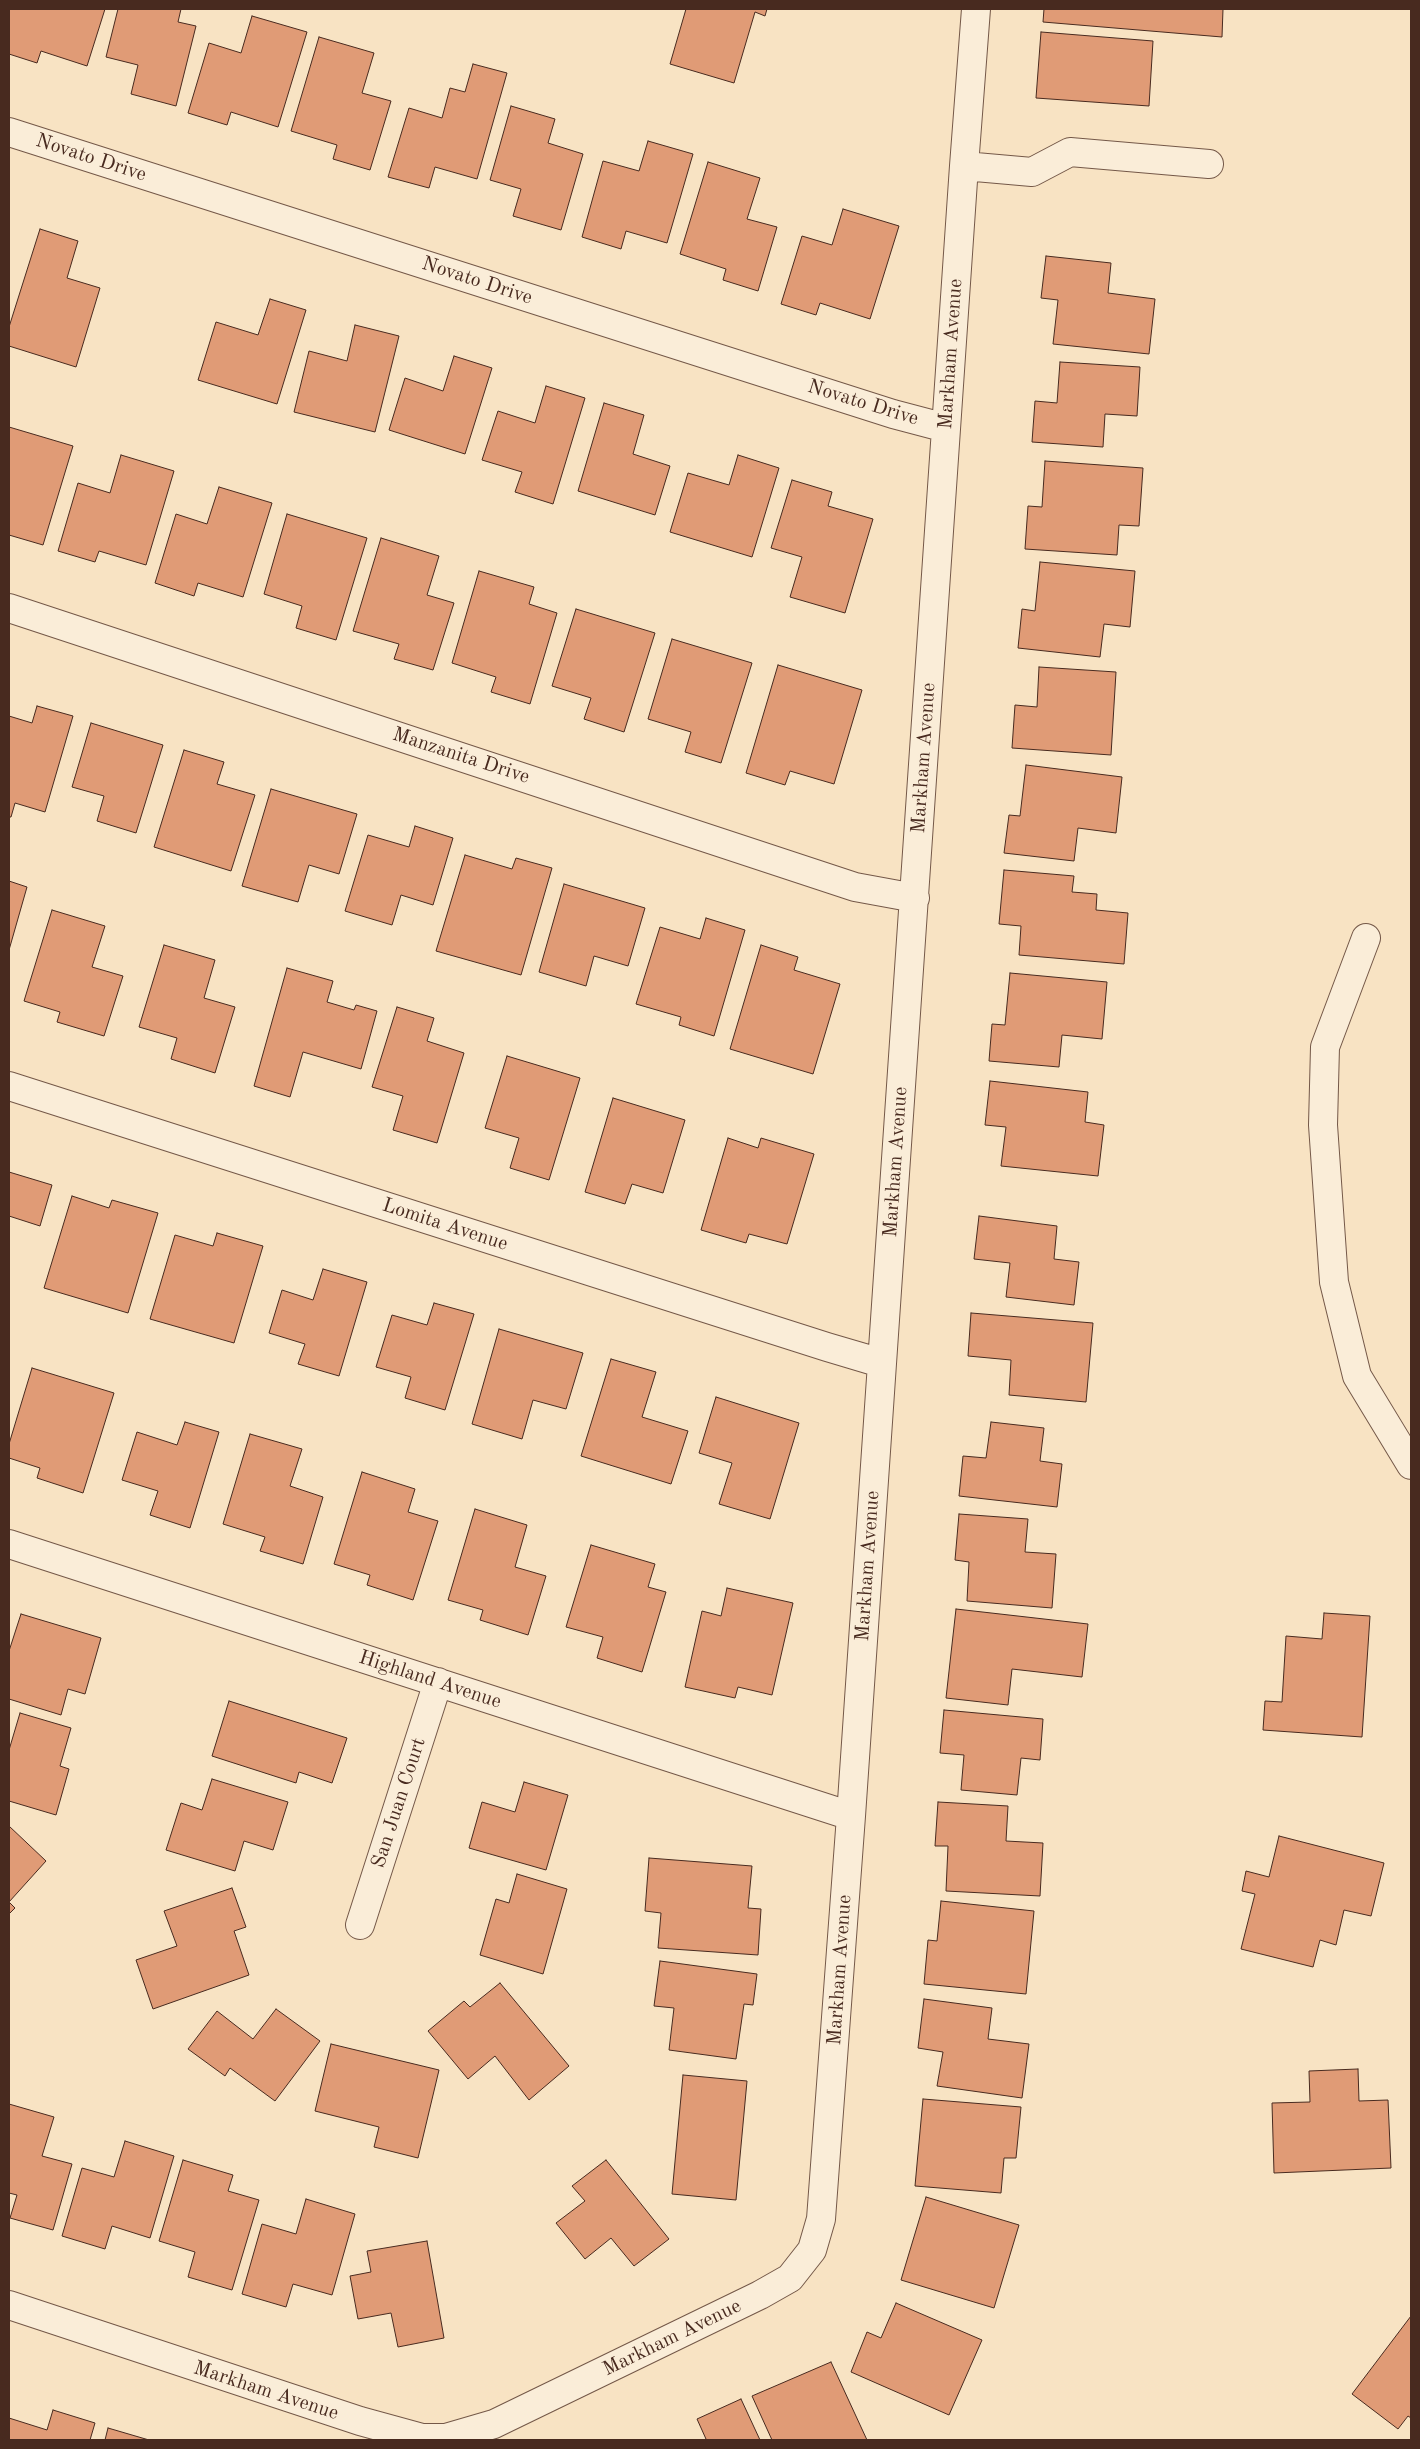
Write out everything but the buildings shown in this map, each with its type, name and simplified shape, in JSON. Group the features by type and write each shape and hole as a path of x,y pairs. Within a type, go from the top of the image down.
{"street":[{"name":"Markham Avenue","path":"9,2305 358,2431 422,2438 446,2438 494,2424 760,2295 790,2278 812,2250 821,2220 852,1816 976,9"},
{"name":"Novato Drive","path":"9,132 893,414 946,428"},
{"path":"964,166 1032,172 1070,152 1209,164"},
{"name":"Manzanita Drive","path":"9,608 855,887 915,898"},
{"path":"1366,938 1325,1047 1323,1125 1334,1282 1356,1376 1411,1465"},
{"name":"Lomita Avenue","path":"9,1086 882,1363"},
{"name":"Highland Avenue","path":"9,1544 852,1816"},
{"name":"San Juan Court","path":"360,1925 438,1682"}]}
